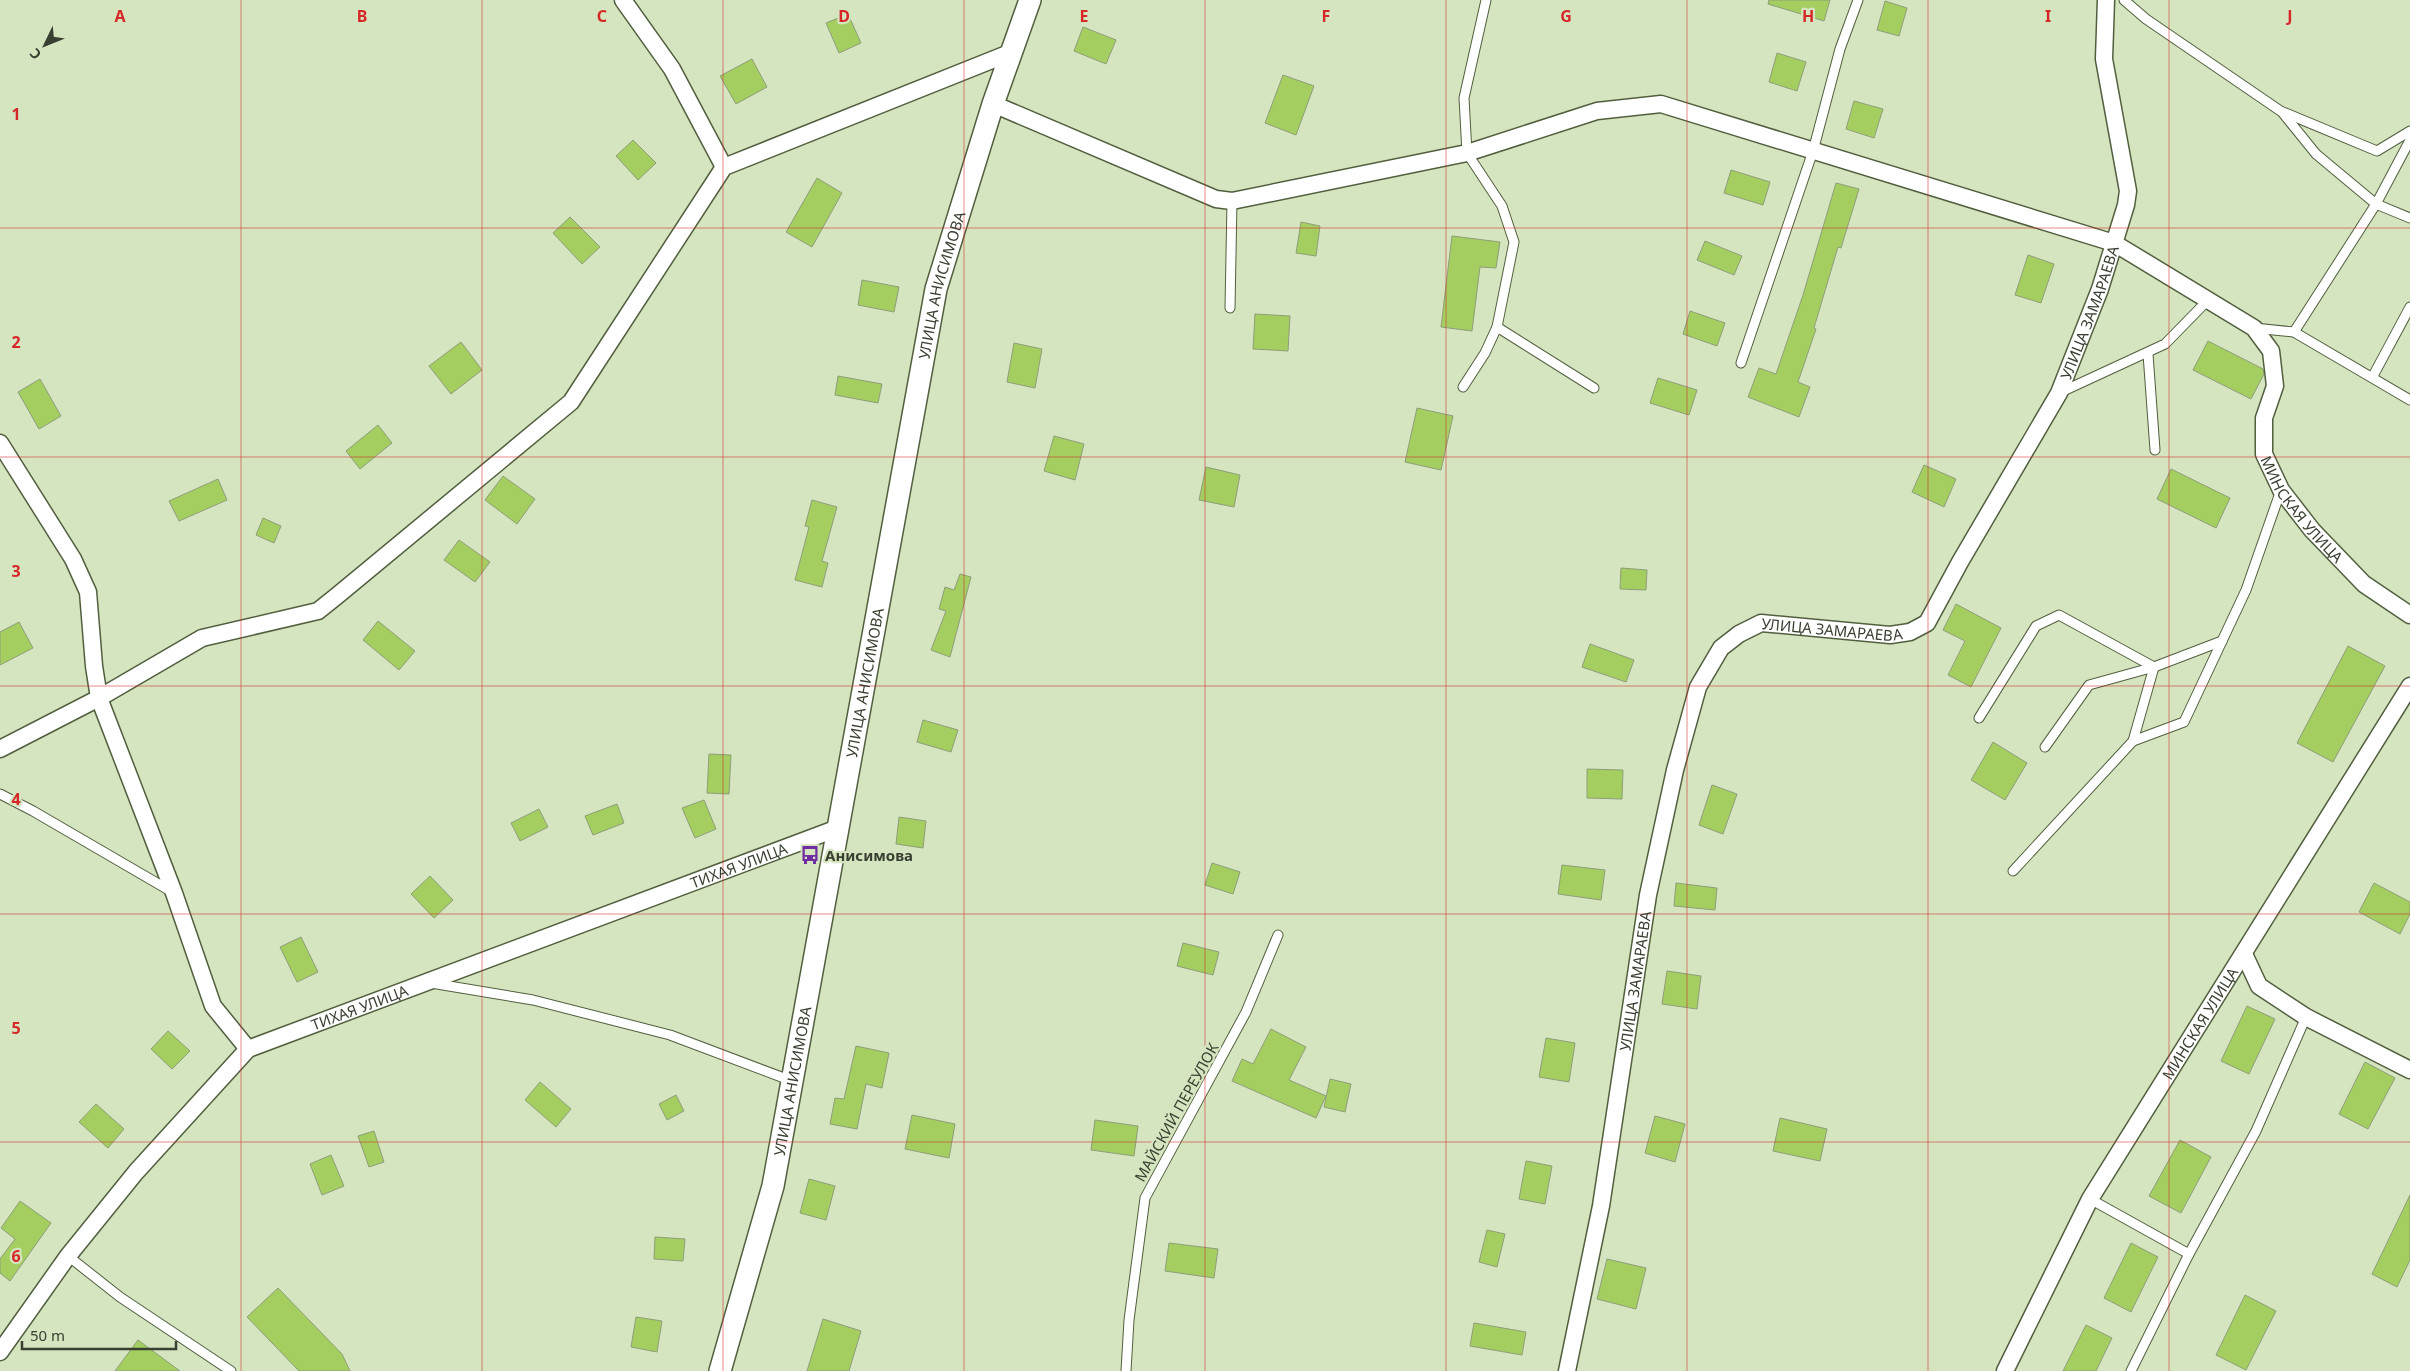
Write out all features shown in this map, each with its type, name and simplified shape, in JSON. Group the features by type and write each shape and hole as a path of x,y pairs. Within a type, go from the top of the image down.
{"street":[{"path":"623,0 672,69 724,167"},
{"name":"УЛИЦА АНИСИМОВА","path":"720,1371 773,1186 936,289 994,104 1030,0"},
{"name":"УЛИЦА ЗАМАРАЕВА","path":"1567,1371 1601,1206 1648,895 1675,770 1698,687 1721,648 1739,634 1761,623 1890,635 1910,632 1927,624 1960,562 2058,393 2097,298 2126,206 2128,191 2104,60 2106,0"},
{"path":"0,749 99,698 202,638 318,611 570,402 724,167 1012,52"},
{"path":"994,104 1216,199 1232,201"},
{"name":"МИНСКАЯ УЛИЦА","path":"1232,201 1467,153 1597,111 1661,104 2114,243 2254,328 2271,351 2275,386 2264,418 2264,454 2281,490 2312,530 2364,584 2410,615"},
{"path":"0,443 73,559 88,592 94,666 99,698 174,893 214,1006 248,1048"},
{"name":"МИНСКАЯ УЛИЦА","path":"2006,1371 2090,1199 2410,686"},
{"name":"ТИХАЯ УЛИЦА","path":"0,1352 68,1256 136,1172 248,1048 838,828"},
{"path":"2244,954 2259,986 2306,1017 2410,1070"}],"lane":[{"path":"1463,387 1486,353 1497,328 1514,242 1502,206 1467,153 1464,98 1486,0"},
{"path":"1740,363 1812,151 1840,49 1858,0"},
{"path":"2124,0 2146,19 2282,112 2377,150 2410,131"},
{"path":"2282,112 2316,154 2376,204 2410,218"},
{"path":"2294,332 2376,204 2410,140"},
{"path":"1230,308 1232,201"},
{"path":"2058,393 2148,354 2166,344 2209,299"},
{"path":"2372,376 2410,307"},
{"path":"1497,328 1594,388"},
{"path":"2254,328 2294,332 2410,400"},
{"path":"2148,354 2155,450"},
{"path":"2013,871 2133,741 2184,722 2246,590 2281,490"},
{"path":"1979,718 2036,626 2059,615 2154,667"},
{"path":"2045,747 2089,685 2154,667 2222,641"},
{"path":"2133,741 2154,667"},
{"path":"0,794 33,811 174,893"},
{"name":"МАЙСКИЙ ПЕРЕУЛОК","path":"1126,1371 1129,1320 1145,1198 1246,1012 1278,935"},
{"path":"426,982 533,1000 670,1035 792,1081"},
{"path":"2131,1371 2189,1254 2256,1131 2306,1017"},
{"path":"2090,1199 2189,1254"},
{"path":"68,1256 120,1297 231,1371"}],"building":[{"path":"1769,0 1830,0 1824,21 1768,4"},
{"path":"1885,1 1907,8 1899,36 1877,30"},
{"path":"848,14 861,43 839,53 826,23"},
{"path":"1083,27 1116,40 1106,64 1074,51"},
{"path":"1777,53 1806,62 1797,91 1769,82"},
{"path":"752,59 767,87 736,104 720,76"},
{"path":"1283,75 1314,86 1296,135 1265,123"},
{"path":"1854,101 1883,109 1874,138 1846,129"},
{"path":"633,140 656,163 638,180 616,156"},
{"path":"1731,170 1770,182 1763,205 1724,193"},
{"path":"817,178 842,193 812,247 786,232"},
{"path":"1836,183 1859,189 1841,248 1838,247 1814,328 1816,329 1798,382 1810,387 1799,417 1748,397 1759,368 1776,374 1803,295"},
{"path":"570,217 600,247 582,264 553,233"},
{"path":"1301,222 1320,226 1316,256 1296,253"},
{"path":"1452,236 1500,242 1496,268 1480,267 1472,331 1441,327"},
{"path":"1705,241 1742,256 1734,275 1697,260"},
{"path":"2028,255 2054,264 2041,303 2015,295"},
{"path":"862,280 899,287 894,312 858,305"},
{"path":"1690,311 1725,323 1717,346 1683,334"},
{"path":"1255,314 1290,316 1288,351 1253,349"},
{"path":"2208,341 2263,369 2264,374 2251,399 2193,370"},
{"path":"461,342 482,370 451,394 429,366"},
{"path":"1014,343 1042,349 1035,388 1007,382"},
{"path":"838,376 882,384 878,403 835,395"},
{"path":"1658,378 1697,390 1689,415 1650,403"},
{"path":"40,379 61,416 39,429 18,392"},
{"path":"1417,408 1453,416 1441,470 1405,462"},
{"path":"378,425 392,443 360,469 346,451"},
{"path":"1054,436 1084,444 1075,480 1044,471"},
{"path":"1924,465 1956,479 1944,507 1912,492"},
{"path":"1206,467 1240,475 1234,507 1199,500"},
{"path":"2171,469 2230,498 2216,528 2157,499"},
{"path":"503,476 535,499 517,524 485,500"},
{"path":"218,479 227,500 179,521 169,501"},
{"path":"812,500 837,507 822,561 828,563 822,587 795,580 809,527 805,526"},
{"path":"263,518 281,526 274,543 256,535"},
{"path":"459,540 490,562 475,582 444,560"},
{"path":"1621,568 1647,570 1646,590 1620,589"},
{"path":"960,574 971,577 950,657 931,650 946,611 939,609 945,587 954,590"},
{"path":"1956,604 2001,628 1971,687 1948,675 1965,641 1943,630"},
{"path":"378,621 415,651 399,670 363,640"},
{"path":"19,622 33,648 0,665 0,632"},
{"path":"1590,644 1634,660 1626,682 1582,667"},
{"path":"2348,646 2385,666 2333,762 2297,743"},
{"path":"923,720 958,730 951,752 917,742"},
{"path":"1993,742 2027,763 2005,800 1971,780"},
{"path":"709,754 731,755 729,794 707,793"},
{"path":"1587,769 1623,770 1622,799 1587,798"},
{"path":"1712,785 1737,794 1723,834 1699,825"},
{"path":"704,800 716,829 695,838 682,808"},
{"path":"617,804 624,823 593,835 585,816"},
{"path":"539,809 548,827 520,841 511,823"},
{"path":"899,817 926,821 923,848 896,844"},
{"path":"1212,863 1240,872 1233,894 1205,885"},
{"path":"1562,865 1605,870 1601,900 1558,894"},
{"path":"430,876 453,900 434,918 411,894"},
{"path":"1676,883 1717,888 1715,910 1674,906"},
{"path":"2374,883 2410,902 2410,914 2400,934 2359,912"},
{"path":"301,937 318,972 297,982 280,947"},
{"path":"1183,943 1219,952 1213,975 1177,966"},
{"path":"1667,971 1701,976 1697,1009 1662,1004"},
{"path":"2247,1006 2275,1019 2249,1074 2221,1061"},
{"path":"1271,1029 1306,1047 1289,1080 1326,1096 1316,1118 1232,1081 1242,1059 1253,1064"},
{"path":"168,1031 190,1051 172,1069 151,1049"},
{"path":"1546,1038 1575,1043 1569,1082 1539,1077"},
{"path":"856,1046 889,1053 882,1088 866,1084 857,1129 830,1124 835,1098 844,1099"},
{"path":"2365,1062 2395,1078 2368,1129 2339,1114"},
{"path":"1330,1079 1351,1084 1345,1112 1324,1107"},
{"path":"540,1082 571,1109 556,1127 525,1100"},
{"path":"676,1095 684,1111 667,1120 659,1104"},
{"path":"96,1104 124,1129 108,1148 79,1122"},
{"path":"912,1115 955,1124 949,1158 905,1149"},
{"path":"1655,1116 1685,1124 1675,1162 1645,1153"},
{"path":"1780,1118 1827,1129 1820,1161 1773,1151"},
{"path":"1095,1120 1138,1126 1134,1156 1091,1150"},
{"path":"374,1131 384,1162 369,1167 358,1136"},
{"path":"2180,1140 2211,1157 2181,1213 2149,1196"},
{"path":"331,1155 344,1186 322,1195 310,1164"},
{"path":"1526,1161 1552,1166 1545,1204 1519,1199"},
{"path":"809,1179 835,1186 826,1220 800,1213"},
{"path":"2410,1195 2410,1260 2397,1287 2372,1274"},
{"path":"20,1201 51,1223 10,1281 0,1273 0,1259 15,1239 1,1228"},
{"path":"1487,1230 1505,1234 1497,1267 1479,1262"},
{"path":"655,1237 685,1239 683,1261 654,1259"},
{"path":"1169,1243 1218,1249 1214,1278 1165,1271"},
{"path":"2131,1243 2158,1257 2131,1312 2104,1298"},
{"path":"1607,1259 1646,1268 1636,1309 1597,1299"},
{"path":"278,1288 342,1354 350,1371 299,1371 247,1317"},
{"path":"2245,1295 2276,1311 2246,1370 2216,1355"},
{"path":"636,1317 662,1321 657,1352 631,1347"},
{"path":"823,1319 861,1331 849,1371 807,1371"},
{"path":"1474,1323 1526,1332 1522,1355 1470,1346"},
{"path":"2086,1325 2112,1338 2096,1371 2063,1371"},
{"path":"138,1340 180,1371 115,1371"}],"place":[{"name":"Анисимова","path":"810,855"}]}
